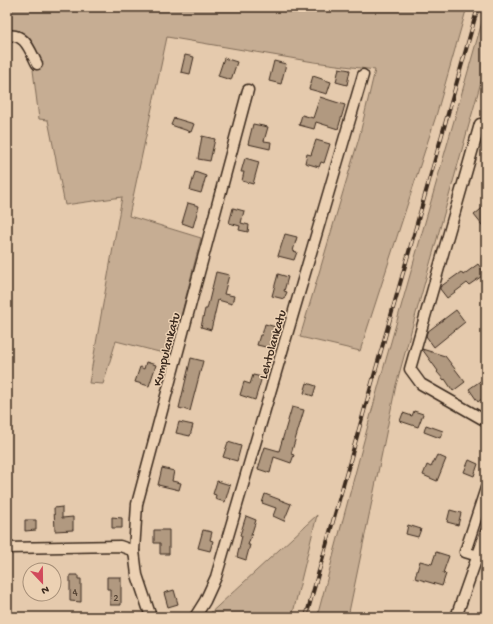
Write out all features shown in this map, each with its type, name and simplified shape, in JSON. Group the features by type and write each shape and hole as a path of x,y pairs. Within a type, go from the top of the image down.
{"street":[{"path":"7,36 11,35 20,37 27,44 37,64"},
{"name":"Lehtolankatu","path":"195,617 205,601 216,577 363,76"},
{"name":"Kumpulankatu","path":"151,617 137,575 134,551 137,504 248,90"},
{"path":"480,124 410,369 421,384 486,421"},
{"path":"478,556 465,552 486,488"},
{"path":"456,617 486,532"},
{"path":"7,548 120,546 134,551"}],"shaded area":[{"path":"7,7 467,7 436,116 360,351 300,337 359,138 375,70 314,62 167,37 129,216 201,238 171,355 116,341 103,384 89,383 122,197 65,205 48,120 39,119 33,70 41,64 26,36 7,32"},
{"path":"486,8 486,64 396,385 348,617 317,617 379,384"},
{"path":"317,515 292,617 206,617"}],"building":[{"path":"185,55 194,57 190,74 181,72"},
{"path":"224,58 237,62 231,80 218,76"},
{"path":"274,61 286,64 281,84 269,81"},
{"path":"339,68 350,70 347,85 336,82"},
{"path":"313,76 331,82 327,94 309,89"},
{"path":"320,97 345,105 338,129 316,122 314,129 299,125 302,115 313,118"},
{"path":"174,118 194,124 191,132 171,125"},
{"path":"253,124 268,127 264,141 271,142 270,149 248,144"},
{"path":"202,136 215,139 210,161 198,159"},
{"path":"316,140 330,144 324,163 321,162 319,167 305,163 307,154 311,155"},
{"path":"245,158 259,162 253,184 242,181 244,172 241,172"},
{"path":"195,172 206,176 201,193 190,190"},
{"path":"188,203 199,206 193,227 182,223"},
{"path":"486,205 486,230 474,215"},
{"path":"233,208 244,211 241,223 249,225 248,232 239,230 240,226 229,223"},
{"path":"285,234 297,237 293,251 297,252 294,260 278,256"},
{"path":"478,264 485,274 469,285 467,283 447,298 440,287 461,272 463,275"},
{"path":"216,272 229,275 224,294 234,296 232,304 218,300 211,330 201,327"},
{"path":"278,274 288,277 284,291 287,292 284,299 272,296"},
{"path":"456,310 465,322 434,347 426,336 427,332"},
{"path":"265,324 276,327 270,348 257,345"},
{"path":"422,349 445,356 465,382 453,391 445,379 444,380 437,372 438,371"},
{"path":"191,358 203,361 190,411 179,408"},
{"path":"146,362 156,365 149,386 135,382 140,367 144,369"},
{"path":"253,375 262,377 255,400 240,395 244,382 250,384"},
{"path":"486,377 486,393 478,402 469,389"},
{"path":"307,383 316,386 313,396 304,393"},
{"path":"292,407 304,410 291,454 294,455 291,463 274,457 270,473 258,469 265,447 279,451"},
{"path":"414,411 423,414 418,427 400,421 403,413 412,416"},
{"path":"179,422 193,425 190,436 176,433"},
{"path":"426,425 443,431 440,438 424,432"},
{"path":"228,442 241,446 237,461 223,457"},
{"path":"437,455 446,459 437,481 423,475 427,465 431,467"},
{"path":"469,460 478,464 474,476 464,472"},
{"path":"162,468 174,471 172,481 181,483 179,490 158,485"},
{"path":"217,481 230,485 225,502 215,499 216,495 213,494"},
{"path":"265,494 291,504 284,521 273,516 276,508 262,503"},
{"path":"62,507 62,518 73,517 73,530 55,531 54,508"},
{"path":"450,510 461,513 458,525 447,522"},
{"path":"246,516 256,520 248,545 250,545 246,560 237,557 242,536 240,535"},
{"path":"112,517 122,518 122,528 112,528"},
{"path":"25,520 36,520 36,530 25,531"},
{"path":"408,525 421,529 418,537 406,534"},
{"path":"154,530 169,530 169,554 160,554 160,543 154,543"},
{"path":"203,530 212,532 210,540 213,541 210,551 198,548"},
{"path":"436,552 449,556 443,573 446,574 442,586 415,578 420,561 432,564"},
{"path":"70,575 78,575 78,579 81,579 81,602 70,601"},
{"path":"107,577 121,577 121,605 110,605 110,589 107,589"},
{"path":"174,590 178,604 168,607 164,593"}],"railway":[{"path":"306,617 478,7"}]}
